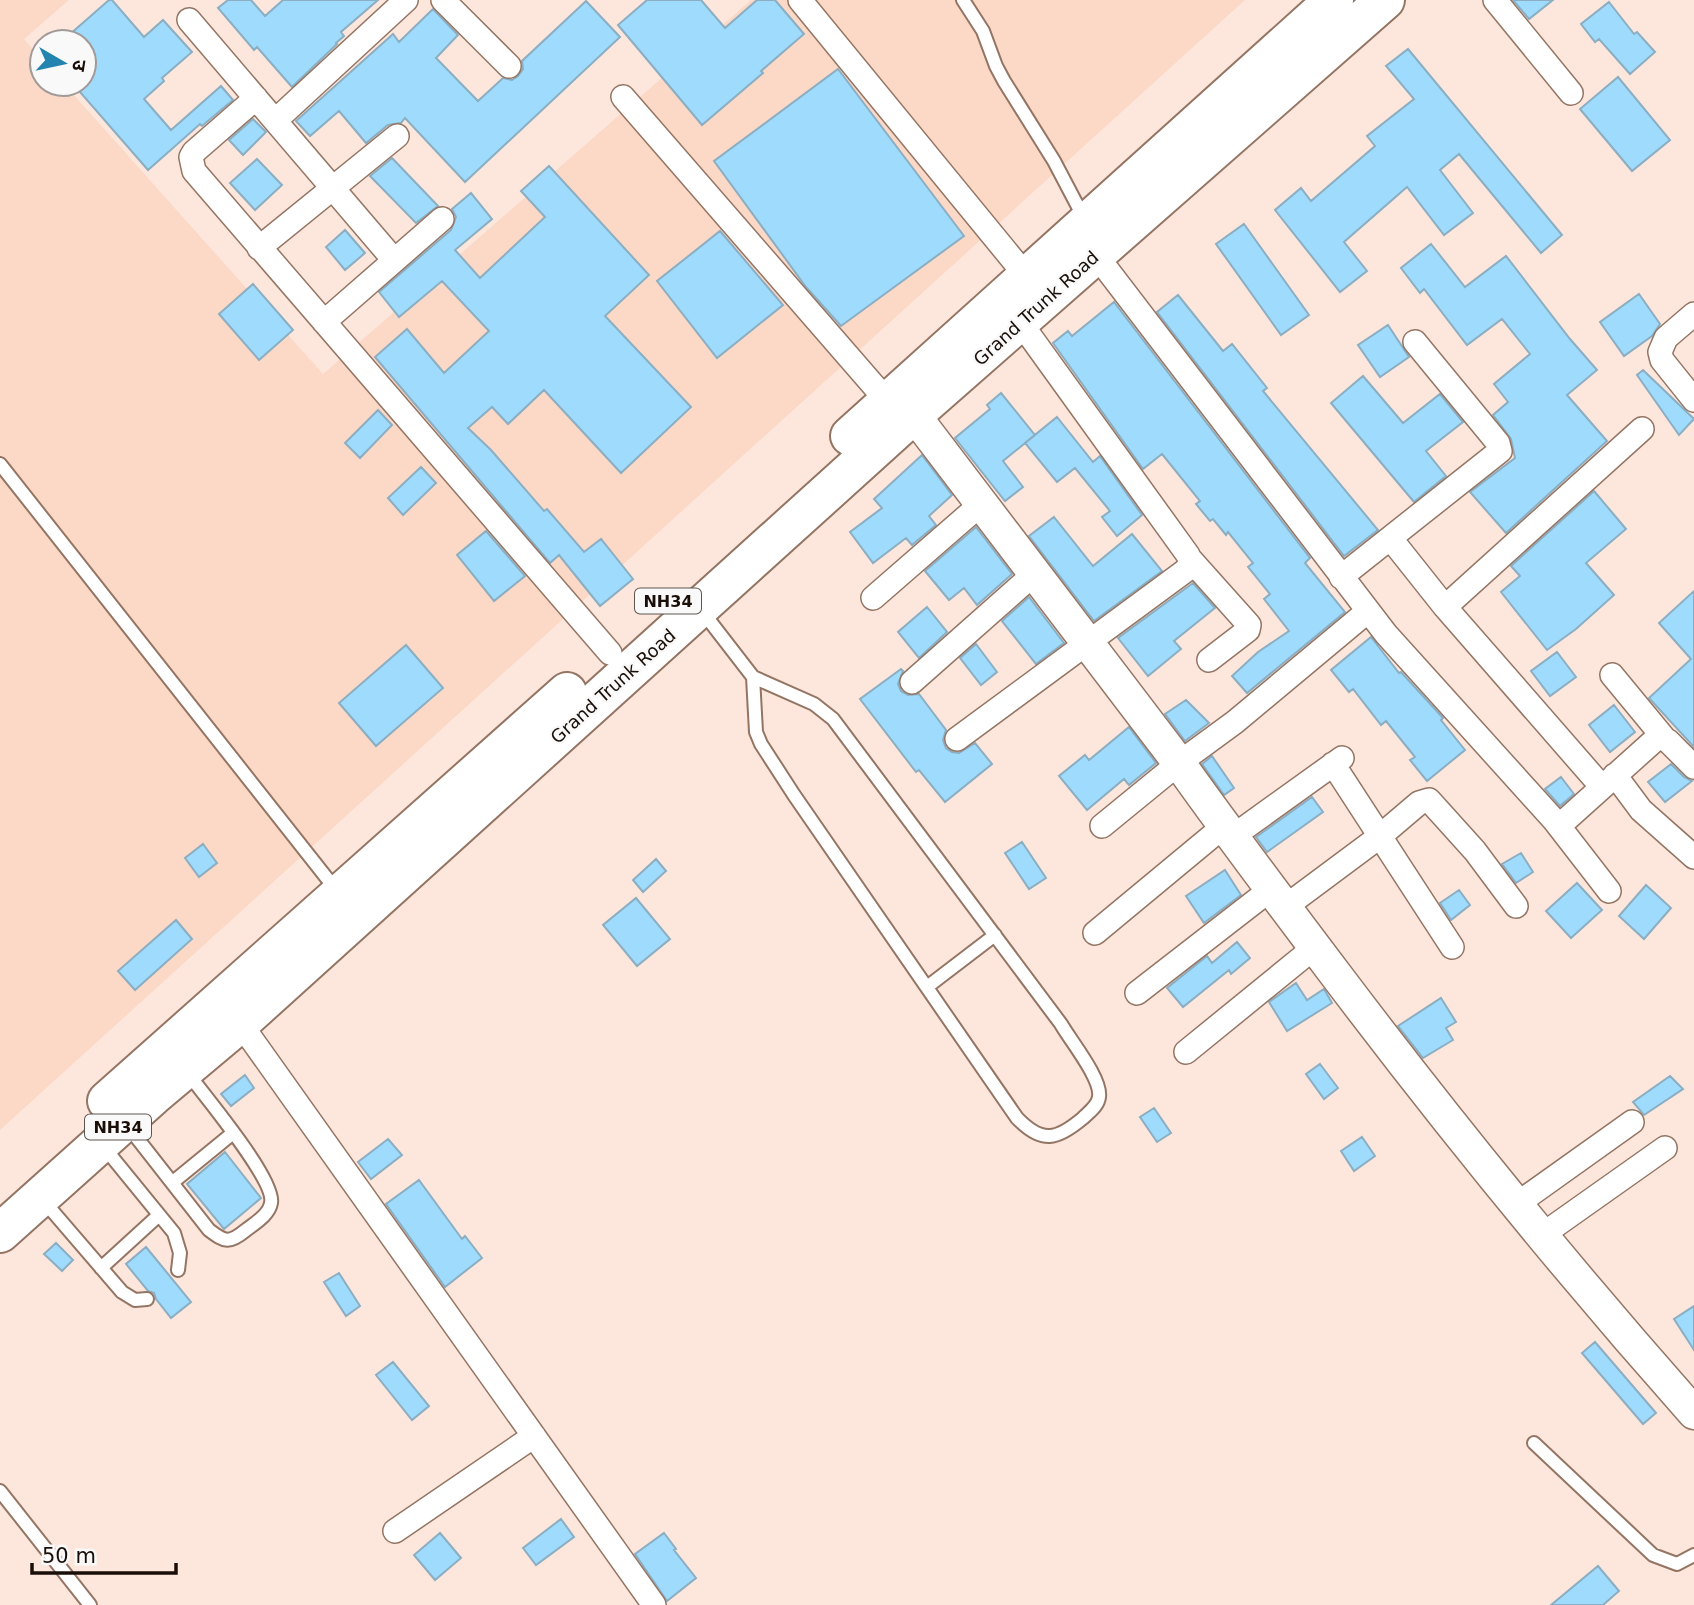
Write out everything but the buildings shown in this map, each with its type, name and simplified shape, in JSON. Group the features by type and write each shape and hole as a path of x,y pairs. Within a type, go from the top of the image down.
{"highway":[{"name":"Grand Trunk Road","path":"0,1233 184,1069 240,1023 699,608 901,408 1027,276 1091,239 1385,0"},
{"name":"Grand Trunk Road","path":"0,1200 610,653 901,408 1020,322 1091,239 1318,9"}],"street":[{"path":"276,120 406,0"},
{"path":"443,0 509,66"},
{"path":"800,0 1027,276"},
{"path":"1494,0 1571,93"},
{"path":"189,20 394,260"},
{"path":"622,97 901,408 981,504 1180,763 1228,832 1434,1104 1620,1330 1690,1400"},
{"path":"256,98 194,152 191,164 194,171 610,653"},
{"path":"258,248 397,136"},
{"path":"324,322 442,219"},
{"path":"1091,239 1167,350 1368,611 1455,713 1559,826 1609,891"},
{"path":"1694,314 1666,338 1660,352 1662,360 1694,400"},
{"path":"1020,322 1190,559 1249,625 1248,630 1209,660"},
{"path":"1341,577 1500,451 1498,443 1415,342"},
{"path":"1445,607 1643,429"},
{"path":"873,598 981,504"},
{"path":"1391,539 1445,607 1608,781 1694,857"},
{"path":"957,739 1185,571 1191,564 1190,559"},
{"path":"912,682 1034,574"},
{"path":"1102,826 1235,722 1368,611"},
{"path":"1612,675 1664,738 1694,768"},
{"path":"1559,826 1657,738 1664,738"},
{"path":"1095,933 1228,832 1338,761 1379,837 1452,947"},
{"path":"1137,993 1278,898 1379,837 1419,803 1429,800 1467,842 1516,906"},
{"path":"1186,1052 1315,947"},
{"path":"240,1023 654,1605"},
{"path":"1517,1204 1632,1122"},
{"path":"1542,1235 1665,1147"},
{"path":"395,1531 534,1436"}],"lane":[{"path":"963,0 983,31 1003,81 1049,152 1091,239"},
{"path":"0,464 339,894"},
{"path":"699,608 753,677 814,704 833,719 1061,1024 1098,1086 1099,1097 1095,1107 1070,1129 1048,1137 1039,1135 1017,1118 761,744 754,719 753,677"},
{"path":"927,987 995,935"},
{"path":"113,1132 173,1182 209,1230 222,1240 230,1241 240,1235 267,1212 272,1201 268,1186 233,1133 184,1069"},
{"path":"113,1132 159,1215 174,1233 180,1252 178,1270"},
{"path":"173,1182 233,1133"},
{"path":"40,1197 122,1292 135,1300 147,1300"},
{"path":"101,1268 159,1215"},
{"path":"1534,1443 1653,1555 1677,1564 1694,1555"},
{"path":"0,1491 90,1605"}],"shaded area":[{"path":"0,0 69,0 37,28 28,28 28,36 24,39 28,44 28,98 77,98 323,374 751,0 1245,0 0,1130"}]}
